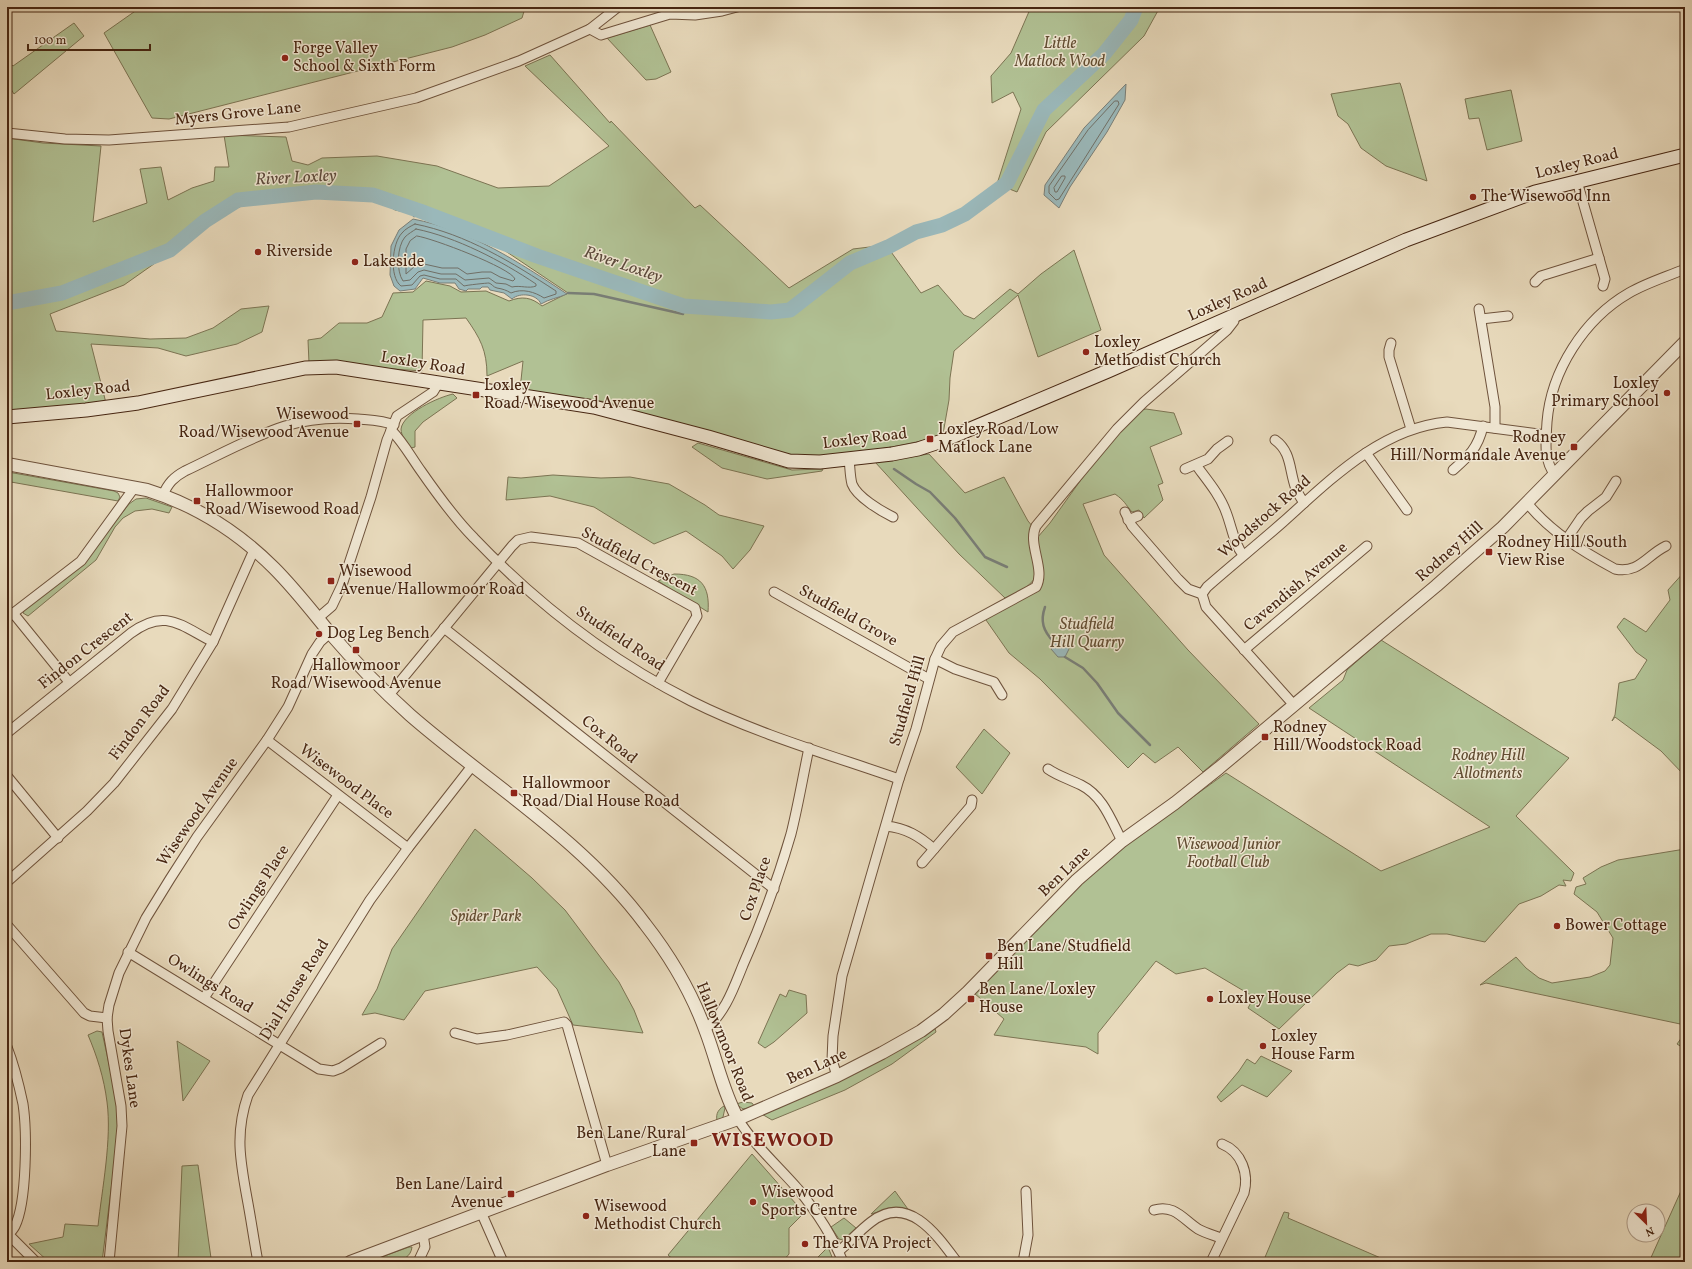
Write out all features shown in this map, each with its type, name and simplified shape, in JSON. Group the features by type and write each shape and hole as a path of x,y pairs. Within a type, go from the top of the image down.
{"main road":[{"name":"Loxley Road","path":"7,417 86,410 138,403 282,372 311,367 336,367 594,407 789,460 820,462 918,449 942,441 1108,371 1406,240 1528,194 1685,155"}],"street":[{"name":"Myers Grove Lane","path":"7,133 65,139 109,140 289,126 416,98 519,61 590,29 618,7"},
{"path":"590,29 601,35 670,14 695,15 737,7"},
{"path":"1577,181 1605,279 1603,286"},
{"path":"1535,282 1541,276 1599,258"},
{"path":"1555,475 1550,469 1546,448 1549,410 1559,374 1571,351 1585,332 1600,316 1629,293 1685,269"},
{"path":"1479,309 1495,407 1495,428"},
{"name":"Studfield Hill","path":"837,1076 832,1060 833,1036 842,976 899,779 916,729 929,679 941,646 953,632 1036,587 1038,583 1038,571 1034,537 1036,526 1117,429 1144,402 1227,330 1234,321 1234,315"},
{"path":"1481,319 1508,316"},
{"name":"Rodney Hill","path":"1219,768 1293,704 1469,558 1527,504 1685,342"},
{"path":"1391,343 1389,357 1411,429"},
{"path":"318,618 332,606 342,585 360,533 381,460 398,416 433,392 438,384"},
{"path":"163,495 166,487 173,478 185,471 269,432 287,426 310,421 345,418 378,420 393,427"},
{"name":"Woodstock Road","path":"1202,594 1206,587 1243,555 1366,453 1384,442 1411,429 1434,423 1447,422 1546,435"},
{"path":"1453,470 1472,453 1481,436 1483,426"},
{"name":"Studfield Road","path":"393,427 424,475 454,516 498,563 579,632 629,666 658,683 723,716 899,779"},
{"path":"1276,440 1285,449 1296,488 1304,503"},
{"path":"1185,469 1208,459 1217,449 1228,441"},
{"path":"1366,453 1407,510"},
{"path":"849,459 852,484 856,491 880,510 893,517"},
{"name":"Hallowmoor Road","path":"7,464 134,488 163,495 198,511 226,528 254,550 287,581 368,676 410,714 472,766 550,828 595,867 626,899 646,925 681,978 705,1029 730,1103 738,1119"},
{"path":"1196,465 1220,499 1226,512 1236,544 1243,555"},
{"path":"1566,540 1581,518 1606,497 1616,482"},
{"path":"69,682 10,616 81,560 134,488"},
{"path":"1527,504 1541,519 1566,540 1615,569 1623,570 1637,567 1656,550 1666,546"},
{"path":"1138,516 1127,516 1183,585 1188,589 1202,594 1206,607 1293,704"},
{"name":"Studfield Crescent","path":"390,695 498,563 518,540 524,537 573,541 585,546 695,608 698,616 658,683"},
{"name":"Cavendish Avenue","path":"1244,650 1367,546"},
{"name":"Findon Road","path":"7,882 87,812 108,789 172,709 213,642 254,550"},
{"name":"Studfield Grove","path":"774,592 929,679"},
{"name":"Findon Crescent","path":"7,733 131,633 150,621 168,620 213,642"},
{"name":"Cox Road","path":"444,628 774,889"},
{"name":"Wisewood Avenue","path":"107,1018 112,991 119,972 146,918 189,849 288,707 312,654 320,642 330,633"},
{"path":"935,660 955,669 994,682 1002,695"},
{"name":"Wisewood Place","path":"266,740 408,848"},
{"name":"Cox Place","path":"705,1029 718,1016 735,985 758,932 774,889 791,832 809,748"},
{"name":"Dial House Road","path":"258,1262 240,1161 240,1124 242,1110 248,1095 370,900 408,848 472,766"},
{"name":"Ben Lane","path":"350,1262 607,1165 738,1119 837,1076 901,1043 944,1014 968,992 1077,880 1122,841 1175,803 1219,768"},
{"path":"1048,769 1056,775 1081,785 1099,798 1122,841"},
{"path":"7,776 58,838"},
{"name":"Owlings Place","path":"204,998 338,795"},
{"path":"922,863 971,806 972,800"},
{"path":"886,826 909,831 920,837 934,850"},
{"name":"Dykes Lane","path":"7,925 84,1013 90,1016 107,1018 121,1106 122,1126 109,1262"},
{"name":"Owlings Road","path":"128,952 319,1069 333,1071 341,1068 381,1044"},
{"path":"455,1033 477,1039 507,1035 564,1022 567,1025 607,1165"},
{"path":"7,1047 23,1104 25,1152 21,1207 14,1228 7,1234 36,1262"},
{"path":"738,1119 750,1137 798,1189 819,1216 839,1251 843,1262"},
{"path":"1210,1262 1244,1193 1246,1177 1238,1157 1232,1150 1222,1144"},
{"path":"1023,1262 1028,1235 1026,1191"},
{"path":"1154,1210 1166,1208 1173,1210 1179,1213 1199,1230 1221,1238"},
{"path":"481,1212 499,1256 503,1262"},
{"path":"839,1251 872,1221 890,1213 896,1213 916,1217 922,1221 931,1229 957,1262"},
{"path":"418,1262 425,1247 423,1234"}],"green space":[{"name":"Forge Valley School & Sixth Form","path":"141,7 525,8 522,18 485,35 452,47 169,119 152,118 104,33"},
{"name":"Little Matlock Wood","path":"1031,7 1160,7 1144,36 1046,132 1017,192 997,184 1021,109 1013,92 992,103 991,76 1011,53"},
{"path":"74,23 84,36 14,94 7,83 7,61 13,66"},
{"path":"650,25 671,72 656,79 646,80 607,38"},
{"path":"550,55 610,123 611,121 695,208 700,205 789,288 853,249 886,245 921,293 938,285 964,315 974,319 1010,289 1018,294 1041,274 1074,250 1101,330 1038,357 1018,295 954,351 950,378 949,400 943,434 921,441 886,448 828,456 790,455 705,433 607,402 520,390 523,361 487,376 486,359 482,345 466,318 423,320 422,371 309,363 308,340 321,338 339,323 367,323 382,317 393,293 413,292 426,281 450,286 461,292 486,291 509,301 518,298 526,298 542,306 568,293 492,242 424,216 395,210 376,198 311,192 280,194 208,217 186,234 168,254 124,285 50,314 56,331 150,339 186,338 213,328 241,309 269,306 262,332 237,344 186,356 158,348 91,344 106,403 7,413 7,138 43,143 101,146 93,222 147,203 140,169 161,167 168,200 192,188 214,181 215,167 229,167 224,135 286,137 292,161 308,165 322,158 377,156 437,166 498,188 549,186 609,146 525,66"},
{"path":"1400,83 1427,181 1386,166 1361,148 1348,124 1338,116 1331,94"},
{"path":"1511,90 1522,141 1487,150 1479,118 1469,119 1465,99"},
{"path":"453,394 457,398 423,422 415,431 415,447 411,448 402,434 401,429 403,423 408,417 422,407 439,398"},
{"name":"Studfield Hill Quarry","path":"1146,409 1174,413 1182,434 1150,447 1163,483 1158,485 1163,500 1144,518 1139,510 1132,512 1115,494 1083,504 1104,555 1188,650 1259,724 1203,772 1178,747 1155,763 1143,753 1128,768 1040,679 1009,653 986,620 992,614 1040,587 1043,580 1037,538 1050,523 1098,456 1141,410"},
{"path":"698,443 792,470 823,469 822,471 767,479 722,468 692,447"},
{"name":"Studfield Hill Quarry","path":"929,454 965,493 1004,477 1028,521 1033,527 1035,577 1030,584 1005,598 959,554 875,462"},
{"path":"8,472 114,491 118,493 120,497 118,501 11,482"},
{"path":"553,475 601,478 630,477 669,484 719,515 764,526 750,550 733,569 722,556 686,531 654,544 594,507 550,496 506,500 508,477 521,478"},
{"path":"146,498 172,507 169,513 152,509 135,511 123,518 115,527 96,560 28,616 23,613 26,607 84,562 129,504 136,499"},
{"path":"1685,571 1685,776 1661,751 1615,717 1612,721 1615,715 1619,683 1635,679 1647,660 1636,652 1617,627 1624,618 1646,632 1670,600 1668,590"},
{"path":"674,574 691,576 702,583 707,595 708,612 658,581"},
{"path":"1381,640 1569,758 1516,816 1574,873 1571,881 1563,880 1566,886 1559,885 1541,896 1519,904 1485,942 1447,934 1431,934 1406,944 1389,946 1376,960 1358,966 1349,964 1337,973 1279,1029 1248,1008 1254,997 1205,968 1176,974 1156,961 1098,1033 1098,1054 1086,1047 994,1035 1004,1019 974,993 1081,884 1114,854 1226,773 1381,871 1490,827 1309,708 1343,680 1347,670"},
{"path":"984,729 1010,753 982,794 956,767"},
{"name":"Spider Park","path":"475,829 532,878 565,910 619,982 634,1010 643,1033 573,1025 557,989 537,967 425,991 404,1020 375,1013 362,1015 377,989 392,949"},
{"path":"1685,849 1685,1025 1486,983 1480,985 1516,957 1526,968 1539,978 1552,983 1590,977 1605,971 1610,965 1613,938 1597,912 1574,894 1576,887 1586,884 1583,878 1601,867 1618,860"},
{"path":"789,990 806,995 807,1013 765,1048 758,1043 780,994 786,997"},
{"path":"934,1025 936,1032 892,1064 845,1090 772,1120 760,1113"},
{"path":"97,1031 102,1032 116,1096 118,1120 117,1142 102,1262 49,1262 29,1244 63,1237 65,1224 98,1226 107,1148 108,1116 106,1093 102,1076 88,1035"},
{"path":"1685,1033 1685,1049 1677,1044"},
{"path":"177,1041 210,1061 183,1101"},
{"path":"1261,1056 1292,1071 1267,1097 1242,1085 1221,1102 1217,1097 1247,1059 1255,1064"},
{"path":"743,1102 752,1103 755,1107 743,1109 736,1104"},
{"path":"724,1106 723,1117 718,1123 717,1113"},
{"name":"Wisewood Sports Centre","path":"752,1154 804,1213 789,1228 789,1254 783,1261 784,1262 676,1262 668,1255"},
{"path":"198,1165 211,1258 205,1262 178,1262 182,1166"},
{"path":"1685,1182 1685,1262 1649,1262 1658,1243 1666,1243 1666,1224"},
{"path":"895,1191 910,1212 882,1211 871,1214"},
{"path":"1284,1212 1289,1213 1288,1218 1390,1262 1263,1262"},
{"path":"844,1218 856,1228 843,1240 839,1239 831,1227"},
{"path":"412,1247 410,1253 401,1260 394,1262 368,1262"},
{"path":"828,1247 834,1262 813,1262"}],"water":[{"path":"1126,84 1125,100 1107,132 1070,187 1059,208 1044,195 1045,185 1084,128"},
{"path":"413,219 434,224 474,239 531,270 567,294 541,304 536,298 528,295 519,295 512,299 504,293 490,290 488,287 468,289 466,291 459,289 455,283 440,283 423,278 415,289 400,291 394,286 390,275 391,246 399,230"},
{"path":"1060,640 1067,642 1069,649 1065,657 1058,657 1051,649 1054,642"}],"waterway":[{"name":"River Loxley","path":"7,303 62,293 170,250 205,221 238,200 316,192 373,195 420,211 537,256 684,306 771,312 790,310 850,263 888,247 916,232 942,225 965,214 1007,183 1044,110 1104,54 1131,20 1136,7"},
{"name":"River Loxley","path":"414,216 416,210"},
{"path":"568,293 594,294 683,314 684,306"},
{"path":"894,469 930,492 955,518 985,557 1007,567"},
{"path":"1045,607 1043,617 1045,630 1054,642"},
{"path":"1065,657 1083,668 1097,683 1118,713 1150,745"}],"place":[{"name":"Forge Valley School & Sixth Form","path":"285,58"},
{"name":"The Wisewood Inn","path":"1473,197"},
{"name":"Riverside","path":"258,252"},
{"name":"Lakeside","path":"355,262"},
{"name":"Loxley Methodist Church","path":"1086,352"},
{"name":"Loxley Primary School","path":"1667,393"},
{"name":"Loxley Road/Wisewood Avenue","path":"476,395"},
{"name":"Wisewood Road/Wisewood Avenue","path":"357,424"},
{"name":"Loxley Road/Low Matlock Lane","path":"930,439"},
{"name":"Rodney Hill/Normandale Avenue","path":"1574,447"},
{"name":"Hallowmoor Road/Wisewood Road","path":"197,501"},
{"name":"Rodney Hill/South View Rise","path":"1489,552"},
{"name":"Wisewood Avenue/Hallowmoor Road","path":"331,581"},
{"name":"Dog Leg Bench","path":"319,634"},
{"name":"Hallowmoor Road/Wisewood Avenue","path":"356,650"},
{"name":"Rodney Hill/Woodstock Road","path":"1265,737"},
{"name":"Hallowmoor Road/Dial House Road","path":"514,793"},
{"name":"Bower Cottage","path":"1557,926"},
{"name":"Ben Lane/Studfield Hill","path":"989,956"},
{"name":"Ben Lane/Loxley House","path":"971,999"},
{"name":"Loxley House","path":"1210,999"},
{"name":"Loxley House Farm","path":"1263,1046"},
{"name":"Ben Lane/Rural Lane","path":"694,1143"},
{"name":"Ben Lane/Laird Avenue","path":"511,1194"},
{"name":"Wisewood Sports Centre","path":"753,1202"},
{"name":"Wisewood Methodist Church","path":"586,1216"},
{"name":"The RIVA Project","path":"805,1244"}],"district":[{"name":"WISEWOOD","path":"773,1141"}],"park label":[{"name":"Rodney Hill Allotments","path":"1488,765"},
{"name":"Wisewood Junior Football Club","path":"1228,854"}]}
